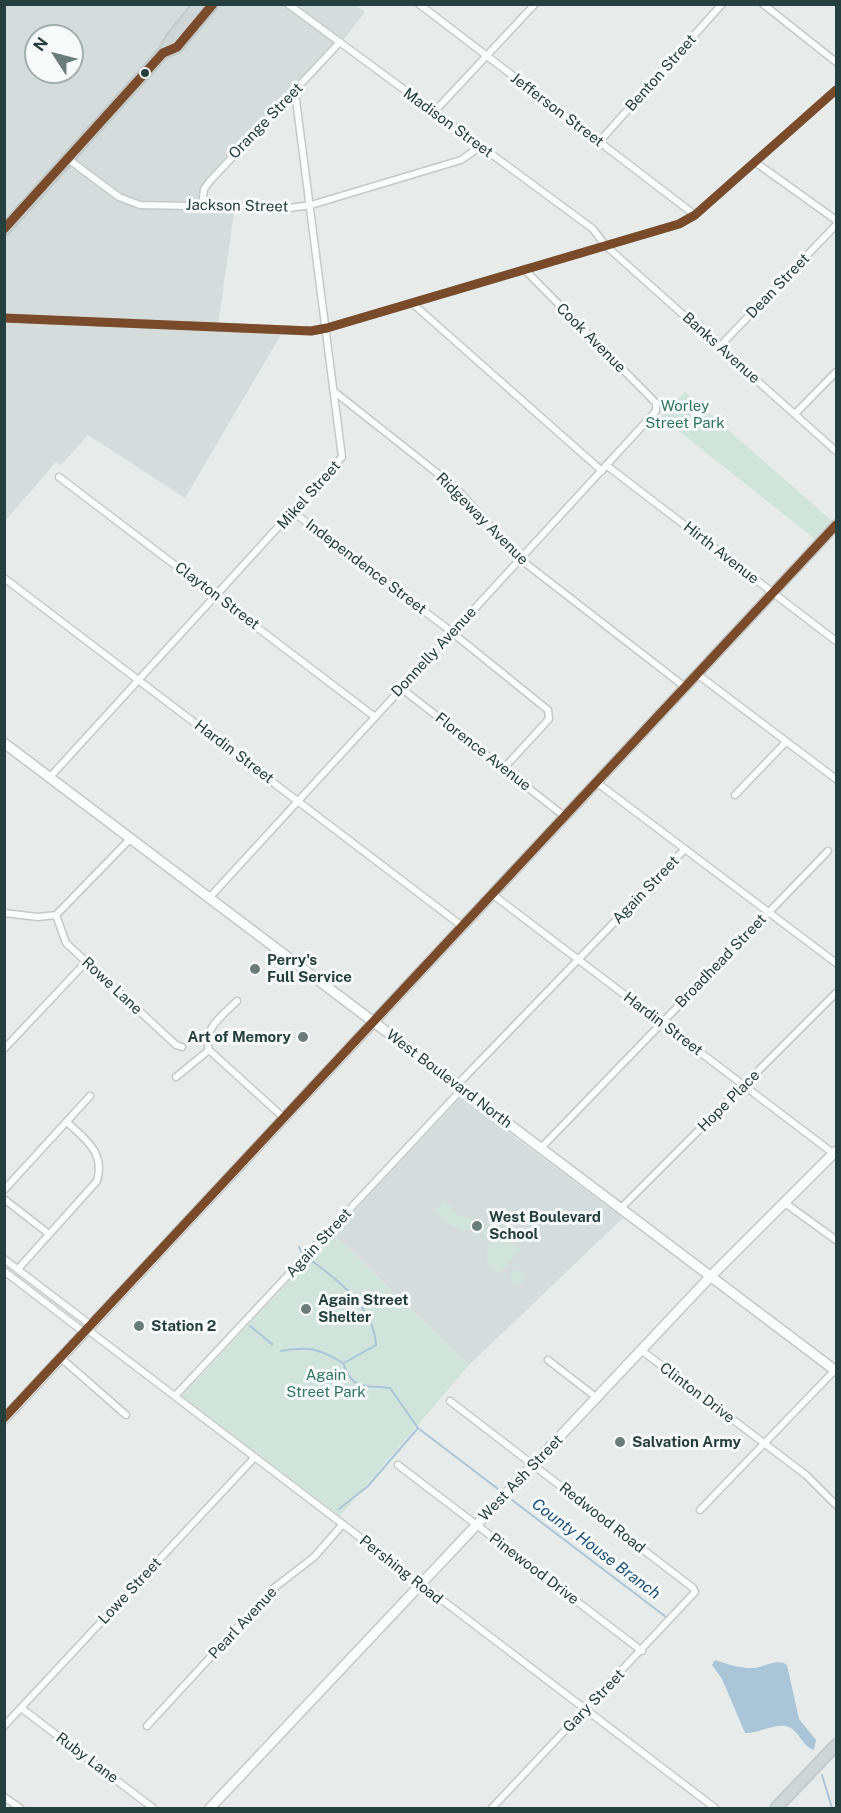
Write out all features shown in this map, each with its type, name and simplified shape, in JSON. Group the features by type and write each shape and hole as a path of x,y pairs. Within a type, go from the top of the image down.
{"main road":[{"path":"4,230 163,53 171,39 199,4"},
{"path":"163,53 177,47 213,4"},
{"path":"776,1809 837,1744"}],"street":[{"name":"Madison Street","path":"288,4 593,229 605,245"},
{"name":"Jefferson Street","path":"419,4 695,215"},
{"path":"434,112 488,57 535,4"},
{"name":"Benton Street","path":"599,142 723,4"},
{"path":"763,4 837,62"},
{"name":"Orange Street","path":"202,205 204,189 210,181 339,42"},
{"path":"4,318 311,331 327,328 679,224 695,215 837,90"},
{"name":"Mikel Street","path":"50,777 342,457 336,393 295,92"},
{"name":"Jackson Street","path":"68,159 119,197 140,206 202,205 289,208 311,205 461,160 481,146"},
{"path":"755,162 837,220"},
{"name":"Dean Street","path":"720,346 837,225"},
{"name":"Banks Avenue","path":"605,245 837,451"},
{"name":"Cook Avenue","path":"524,269 658,407"},
{"name":"Hirth Avenue","path":"412,303 604,468 837,641"},
{"path":"795,414 837,372"},
{"name":"Ridgeway Avenue","path":"336,393 456,489 520,559 685,687"},
{"name":"Donnelly Avenue","path":"210,897 658,407"},
{"name":"Clayton Street","path":"58,477 375,717"},
{"name":"Independence Street","path":"293,512 444,626 451,634 548,710 549,718 504,768"},
{"path":"4,1419 837,525"},
{"name":"Hardin Street","path":"4,578 462,926"},
{"path":"697,674 837,779"},
{"name":"Florence Avenue","path":"401,688 564,816"},
{"path":"735,795 786,742"},
{"name":"West Boulevard North","path":"4,743 836,1371"},
{"path":"596,782 837,963"},
{"path":"4,913 38,917 56,915 130,838"},
{"name":"Again Street","path":"175,1396 460,1087 685,849"},
{"name":"Broadhead Street","path":"540,1149 828,851"},
{"name":"Hardin Street","path":"492,894 835,1153"},
{"name":"Rowe Lane","path":"56,915 66,943 176,1045 182,1047"},
{"path":"4,1049 86,962"},
{"name":"Hope Place","path":"620,1209 837,993"},
{"path":"237,1001 210,1029 206,1037 209,1050 284,1118"},
{"path":"176,1077 209,1050"},
{"path":"4,1190 68,1123 90,1096"},
{"path":"18,1269 93,1187 100,1172 96,1151 68,1123"},
{"name":"West Ash Street","path":"210,1809 710,1277 835,1153"},
{"path":"4,1199 49,1234"},
{"path":"785,1203 837,1240"},
{"name":"Pershing Road","path":"4,1259 175,1396 715,1809"},
{"path":"4,1271 89,1329"},
{"name":"Clinton Drive","path":"641,1350 806,1475 837,1504"},
{"path":"62,1358 126,1415"},
{"path":"548,1360 597,1398"},
{"path":"700,1510 836,1371"},
{"name":"Redwood Road","path":"450,1401 693,1588 695,1592"},
{"name":"Lowe Street","path":"4,1726 255,1457"},
{"name":"Pinewood Drive","path":"398,1465 475,1526 642,1651"},
{"name":"Pearl Avenue","path":"147,1726 274,1588 314,1557 343,1524"},
{"name":"Gary Street","path":"492,1809 695,1592"},
{"name":"Ruby Lane","path":"21,1708 153,1809"},
{"path":"4,1797 20,1809"}],"shaded area":[{"path":"5,5 355,5 365,12 344,39 205,190 203,205 235,206 218,326 283,331 185,498 88,435 61,465 56,462 5,521"},
{"name":"West Boulevard School","path":"461,1097 623,1218 469,1365 333,1234"}],"green space":[{"name":"Worley Street Park","path":"685,392 832,521 815,539 661,417"},
{"path":"445,1201 460,1217 466,1216 485,1229 492,1222 520,1249 499,1274 487,1260 487,1252 492,1243 481,1233 478,1236 470,1229 464,1231 448,1223 435,1210"},
{"name":"Again Street Park","path":"333,1234 469,1365 340,1516 182,1396"},
{"path":"514,1270 520,1270 524,1277 520,1284 514,1284 510,1280 510,1274"}],"water":[{"path":"715,1660 749,1668 779,1662 787,1665 799,1719 816,1740 814,1750 789,1727 778,1726 745,1733 722,1679 712,1665"}],"waterway":[{"path":"299,1247 302,1253"},
{"path":"309,1259 352,1295 369,1318 374,1331 376,1345 344,1363"},
{"path":"250,1326 272,1344"},
{"path":"281,1351 299,1349 320,1351 343,1363 347,1373 356,1383 390,1388 418,1428"},
{"name":"County House Branch","path":"339,1509 368,1486 418,1428 498,1489"},
{"name":"County House Branch","path":"512,1500 666,1617"},
{"name":"County House Branch","path":"822,1775 832,1808"}],"transit line":[{"path":"4,229 163,53 177,47 213,4"},
{"path":"4,318 311,331 327,328 679,224 695,215 836,90"},
{"path":"4,1418 836,525"}],"place":[{"name":"Perry's Full Service","path":"255,969"},
{"name":"Art of Memory","path":"303,1037"},
{"name":"West Boulevard School","path":"477,1226"},
{"name":"Again Street Shelter","path":"306,1309"},
{"name":"Station 2","path":"139,1326"},
{"name":"Salvation Army","path":"620,1442"}]}
